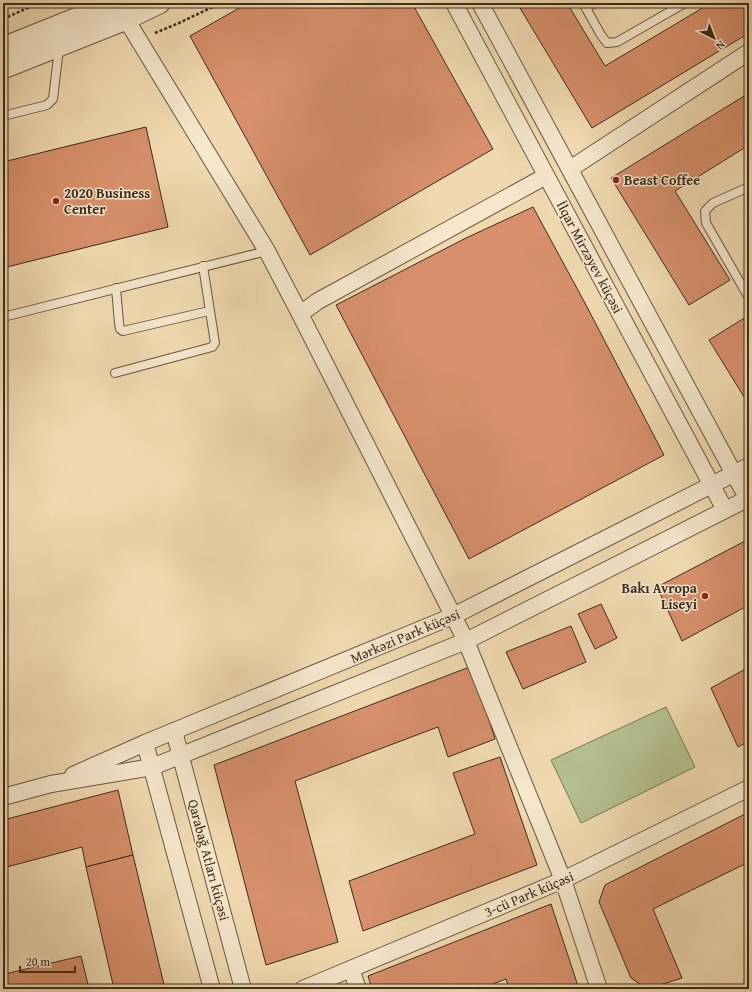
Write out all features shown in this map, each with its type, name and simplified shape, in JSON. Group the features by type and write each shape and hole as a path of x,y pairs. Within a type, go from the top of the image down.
{"street":[{"path":"3,48 121,11 159,3"},
{"name":"İlqar Mirzəyev küçəsi","path":"454,3 725,510"},
{"name":"İlqar Mirzəyev küçəsi","path":"480,3 748,498"},
{"path":"121,11 267,251 466,641 563,880 599,989"},
{"path":"3,68 59,46 121,11"},
{"path":"570,168 749,52"},
{"path":"300,314 318,301 546,176"},
{"name":"Mərkəzi Park küçəsi","path":"51,784 145,742 453,616 749,466"},
{"name":"Mərkəzi Park küçəsi","path":"3,796 51,784 152,767 182,755 466,641 748,498"},
{"name":"Qarabağ Atları küçəsi","path":"174,731 182,755 243,989"},
{"path":"145,742 212,989"},
{"name":"3-cü Park küçəsi","path":"303,989 563,880 749,788"},
{"path":"351,969 358,989"}],"lane":[{"path":"595,3 585,6 607,43 616,42 685,3"},
{"path":"3,116 47,105 53,99 59,46"},
{"path":"749,187 714,204 705,211 706,223 749,298"},
{"path":"3,317 267,251"},
{"path":"115,374 212,347 214,343 203,266"},
{"path":"116,288 119,323 120,329 123,331 209,311"}],"path":[{"path":"3,19 39,3"},
{"path":"138,40 179,24 222,3"}],"green space":[{"path":"666,707 695,767 581,823 551,760"}],"building":[{"path":"248,3 412,3 493,149 310,255 190,36"},
{"path":"517,3 567,3 605,66 711,3 749,3 749,33 592,128"},
{"path":"749,93 749,145 675,191 730,280 689,305 611,178"},
{"path":"146,127 168,227 3,268 3,162"},
{"path":"533,207 664,455 469,559 336,305 466,238"},
{"path":"746,317 749,322 749,405 709,340"},
{"name":"Bakı Avropa Liseyi","path":"749,539 749,605 682,641 657,587"},
{"path":"601,604 617,638 595,649 578,614"},
{"path":"571,626 586,662 523,689 506,652"},
{"path":"472,666 495,739 448,757 438,727 295,781 338,942 266,965 214,765"},
{"path":"749,667 749,741 738,747 711,688"},
{"path":"500,757 537,865 363,931 349,881 475,834 453,773"},
{"path":"118,790 133,855 86,867 82,847 3,868 3,820"},
{"path":"749,812 749,862 653,909 682,978 647,989 631,978 599,902 605,885"},
{"path":"133,855 165,989 114,989 86,867"},
{"path":"551,904 579,989 509,989 506,979 480,989 372,989 368,976"},
{"path":"81,956 89,989 3,989 3,960 5,974"}],"place":[{"name":"Beast Coffee","path":"616,180"},
{"name":"2020 Business Center","path":"56,201"},
{"name":"Bakı Avropa Liseyi","path":"705,596"}]}
